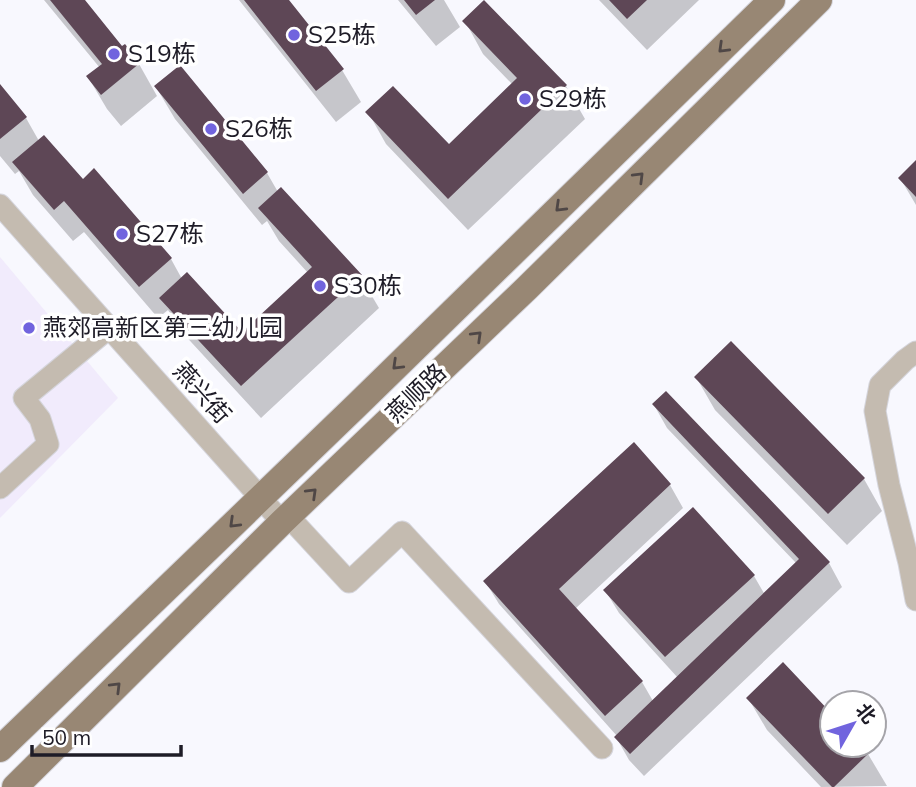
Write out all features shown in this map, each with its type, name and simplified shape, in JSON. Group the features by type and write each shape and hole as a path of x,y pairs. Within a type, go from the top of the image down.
{"main road":[{"name":"燕顺路","path":"0,749 772,0"},
{"name":"燕顺路","path":"15,787 285,519 517,297 819,0"}],"street":[{"name":"燕兴街","path":"0,205 260,498 349,582 402,532 601,748"},
{"path":"0,488 48,444 40,419 24,398 109,328"},
{"path":"916,352 880,385 875,411 916,600"}],"shaded area":[{"name":"燕郊高新区第三幼儿园","path":"0,257 118,398 0,518"}],"building":[{"name":"S19栋","path":"50,0 85,0 122,46 125,44 140,63 101,95 86,76 102,64"},
{"name":"S25栋","path":"244,0 289,0 344,69 316,91"},
{"path":"404,0 435,0 416,15"},
{"name":"S29栋","path":"484,0 567,85 448,199 365,112 393,86 449,144 517,78 462,21"},
{"path":"609,0 647,0 627,19"},
{"name":"S26栋","path":"180,65 268,172 243,194 154,86"},
{"path":"0,84 27,117 0,139"},
{"name":"S27栋","path":"44,135 83,179 94,168 172,258 139,287 64,201 54,210 12,162"},
{"path":"916,160 916,197 898,178"},
{"name":"S30栋","path":"281,187 362,275 241,386 159,298 187,272 242,332 312,267 258,208"},
{"path":"731,341 865,478 828,514 694,377"},
{"path":"666,391 830,562 630,754 614,737 799,559 652,404"},
{"path":"634,442 671,484 559,589 643,681 605,716 483,581"},
{"path":"693,507 755,575 665,657 603,590"},
{"path":"783,662 818,699 818,759 863,759 832,787 746,698"}],"place":[{"name":"S25栋","path":"294,35"},
{"name":"S19栋","path":"114,54"},
{"name":"S29栋","path":"525,99"},
{"name":"S26栋","path":"211,129"},
{"name":"S27栋","path":"122,234"},
{"name":"S30栋","path":"320,286"},
{"name":"燕郊高新区第三幼儿园","path":"29,328"}]}
